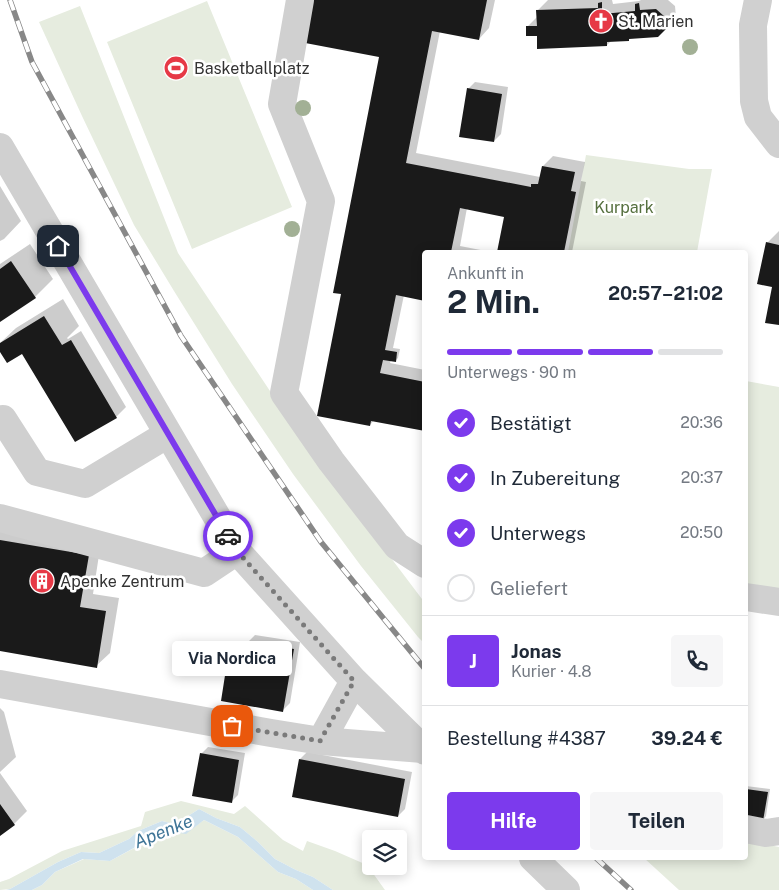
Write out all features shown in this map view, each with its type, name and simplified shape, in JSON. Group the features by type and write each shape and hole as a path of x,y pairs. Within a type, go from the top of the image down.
{"street":[{"path":"300,0 282,104 321,201 284,393 331,460 397,546 422,562"},
{"path":"758,0 754,25 754,101 758,117 778,144"},
{"path":"0,147 237,551 354,681 422,748"},
{"path":"4,419 37,472 85,484 168,434"},
{"path":"0,518 204,573 237,551"},
{"path":"748,597 779,602"},
{"path":"320,741 354,681"},
{"path":"0,684 320,741 422,750"},
{"path":"748,829 766,833 779,831"},
{"path":"535,860 566,890"}],"green space":[{"path":"207,1 292,207 192,249 107,42"},
{"path":"80,6 178,253 286,415 422,599 422,641 361,566 293,474 232,384 174,291 134,225 39,22"},
{"name":"Kurpark","path":"586,155 689,169 712,169 697,250 568,250"},
{"path":"748,381 779,387 779,594 748,589"},
{"path":"181,801 234,814 245,806 283,840 303,851 307,841 362,863 362,875 374,875 385,890 333,890 313,877 275,859 240,827 199,809 185,818 170,823 162,821 138,831 129,839 99,853 81,852 58,862 10,889 0,890 0,882 62,851 141,826 145,812"},
{"path":"204,820 238,837 278,872 296,879 313,890 32,890 42,885 55,872 84,859 110,861 166,831 186,833"},
{"path":"748,840 779,847 779,890 679,890 646,860 748,860"}],"water":[{"name":"Apenke","path":"199,809 240,827 275,859 313,877 333,890 313,890 296,879 278,872 238,837 204,820 186,834 165,831 110,861 83,859 55,872 42,885 32,890 6,890 81,852 99,853 129,839 138,831 162,821 170,823 185,818"}],"building":[{"path":"308,0 487,0 479,40 432,31 406,163 531,187 531,184 538,184 542,166 575,172 571,191 576,192 564,250 497,250 504,217 460,208 451,250 422,250 422,300 396,295 385,350 397,352 396,362 383,360 380,373 422,381 422,430 371,421 370,426 317,416 341,294 333,293 379,57 300,42"},
{"name":"St. Marien","path":"602,2 602,14 635,11 635,4 639,3 640,10 656,9 665,17 666,29 658,37 607,42 607,46 537,49 537,36 526,36 526,26 537,26 536,10 598,8 598,3"},
{"path":"467,88 502,94 494,142 459,137"},
{"path":"766,242 779,245 779,325 765,323 772,287 757,284"},
{"path":"11,261 36,298 0,322 0,269"},
{"path":"44,316 62,345 71,340 117,418 75,442 22,354 7,363 0,352 0,343"},
{"name":"Apenke Zentrum","path":"0,540 89,555 80,607 106,611 97,668 0,651"},
{"path":"246,641 294,649 283,712 221,701 226,669 241,672"},
{"path":"200,753 239,760 232,803 192,796"},
{"path":"299,759 405,779 398,817 292,797"},
{"path":"748,789 768,792 763,821 748,819"},
{"path":"0,804 15,825 0,836"}],"railway":[{"path":"10,0 32,62 181,336 321,542 422,665"},
{"path":"598,860 631,890"}],"way so far":[{"path":"228,536 237,551 354,681 320,741 232,726"}],"place":[{"name":"St. Marien","path":"601,21"},
{"name":"Basketballplatz","path":"176,68"},
{"name":"Apenke Zentrum","path":"42,581"},
{"name":"Via Nordica","path":"232,726"}],"route":[{"path":"58,246 228,536"}]}
